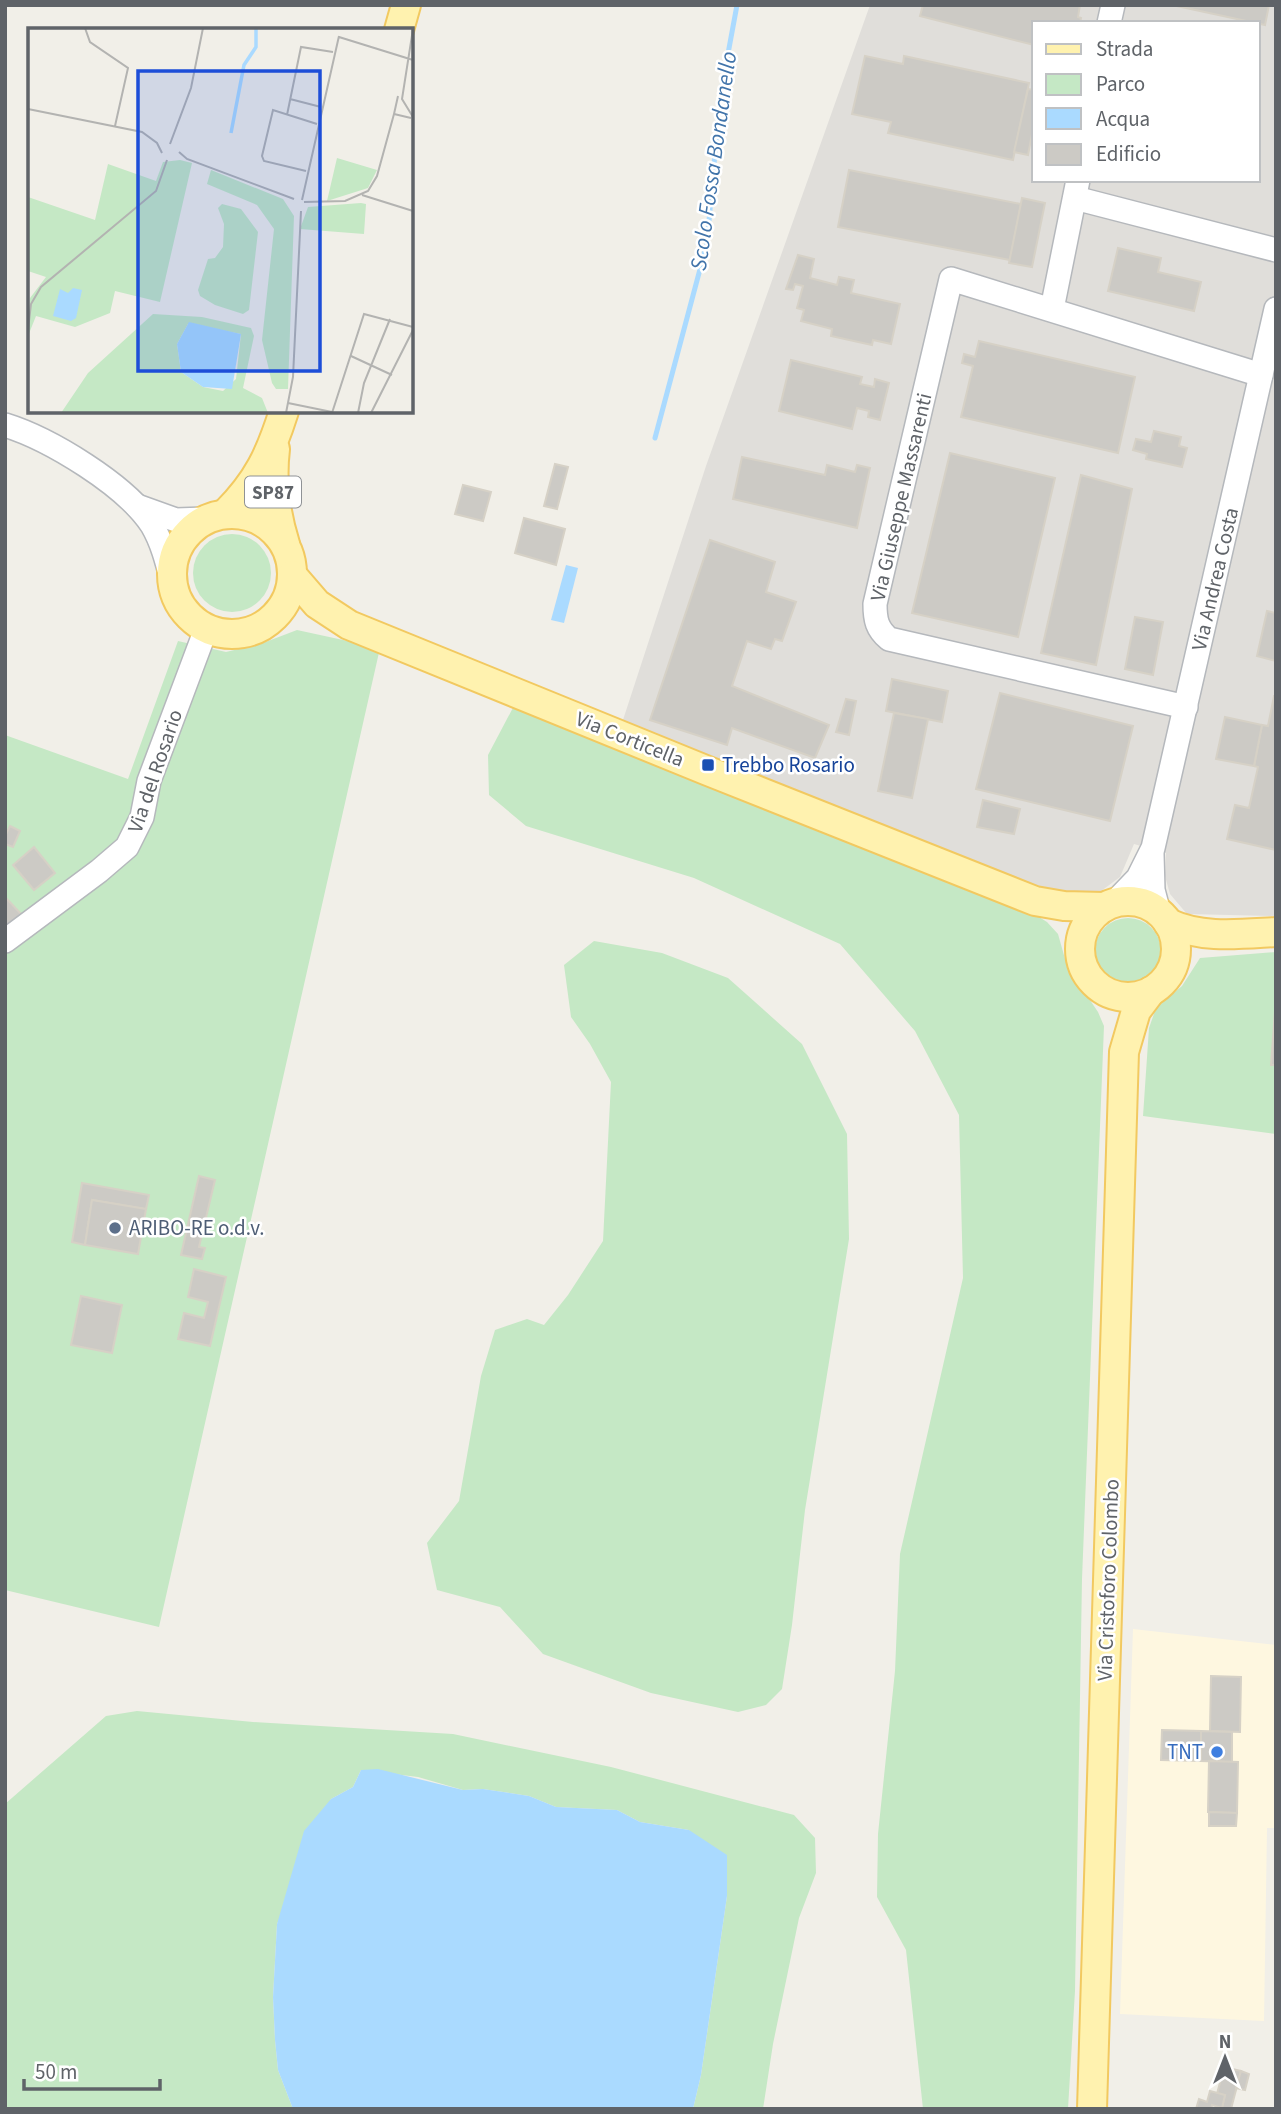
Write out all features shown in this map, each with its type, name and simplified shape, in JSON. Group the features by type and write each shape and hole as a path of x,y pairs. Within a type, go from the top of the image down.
{"main road":[{"path":"400,28 406,5"},
{"name":"SP87","path":"216,516 253,484 280,424"},
{"name":"SP87","path":"280,424 273,490 277,518 286,546"},
{"path":"265,624 285,603 292,575 286,546 277,534 254,517 216,516 192,527 175,552 172,581 176,597 184,609 206,629 234,634 265,624 307,617 349,625"},
{"name":"Via Corticella","path":"292,575 317,604 349,625 720,776 1035,901 1064,906 1109,905"},
{"path":"1035,901 1051,911 1061,923 1091,980 1102,989 1126,997 1151,991 1166,978 1171,969 1175,951 1172,932 1164,918"},
{"path":"1080,956 1080,944 1087,923 1109,905 1124,901 1143,904 1187,931 1233,935 1276,932"},
{"path":"1171,969 1206,944 1233,935"},
{"name":"Via Cristoforo Colombo","path":"1102,989 1113,1011 1124,1052"},
{"name":"Via Cristoforo Colombo","path":"1092,2109 1124,1052 1136,1012 1151,991"}],"street":[{"path":"1052,309 1077,189 1276,250"},
{"name":"Via Giuseppe Massarenti","path":"1186,707 889,639 880,631 875,620 875,604 951,279 1261,375"},
{"name":"Via Andrea Costa","path":"1164,918 1153,890 1153,848 1276,309"},
{"path":"5,425 29,433 76,459 136,506 158,536 172,581"},
{"path":"136,506 176,520 216,516"},
{"name":"Via del Rosario","path":"5,941 127,847 142,817 149,781 206,629"},
{"name":"Via Andrea Costa","path":"1109,905 1138,878 1153,848"}],"shaded area":[{"path":"870,5 1276,5 1276,916 1187,914 1170,894 1165,876 1166,853 1134,844 1120,877 1097,894 1078,896 1036,888 621,726 706,466"},
{"path":"1133,1629 1276,1645 1276,1828 1267,1828 1264,2021 1120,2014"}],"green space":[{"path":"224,534 240,534 254,540 265,551 271,565 271,581 265,595 254,606 240,612 224,612 210,606 199,595 193,581 193,565 199,551 210,540"},
{"path":"297,630 380,648 159,1627 5,1590 5,735 128,779 178,641 226,652 263,643"},
{"path":"516,702 1023,907 1047,922 1058,934 1067,966 1098,1012 1104,1026 1082,1579 1075,1991 1068,2109 923,2109 906,1950 877,1897 878,1834 895,1671 900,1554 963,1278 959,1115 915,1031 840,944 694,878 526,826 489,795 488,755"},
{"path":"1128,918 1141,921 1151,928 1158,938 1161,951 1158,964 1151,974 1141,981 1128,984 1115,981 1105,974 1098,964 1095,951 1098,938 1105,928 1115,921"},
{"path":"594,941 662,953 728,978 802,1044 847,1134 849,1239 805,1510 782,1689 766,1705 738,1712 651,1693 543,1654 500,1607 437,1590 427,1543 459,1501 481,1376 495,1330 527,1319 544,1325 568,1295 603,1241 611,1082 571,1017 564,965"},
{"path":"1276,952 1276,1134 1143,1116 1149,1028 1156,1008 1182,986 1200,958"},
{"path":"137,1711 253,1722 453,1734 611,1767 794,1815 815,1838 816,1873 799,1918 773,2044 763,2109 693,2109 701,2075 727,1896 689,1830 640,1822 617,1810 556,1807 529,1796 483,1789 463,1790 418,1777 361,1770 353,1787 331,1799 277,1924 273,1997 275,2040 278,2070 293,2109 5,2109 5,1804 106,1716"}],"water":[{"path":"566,565 578,568 564,623 551,620"},
{"path":"378,1769 463,1790 483,1789 529,1796 556,1807 617,1810 640,1822 689,1830 727,1855 727,1896 701,2075 693,2109 293,2109 278,2070 275,2040 273,1997 277,1924 304,1831 331,1799 353,1787 361,1770"}],"building":[{"path":"923,5 1080,5 1078,17 1081,18 1080,21 1032,21 1032,44 920,16"},
{"path":"1172,5 1269,5 1265,25 1260,24 1260,21 1246,21"},
{"path":"865,56 903,64 904,56 1029,83 1013,160 888,133 891,122 852,114"},
{"path":"1028,89 1032,90 1032,134 1028,155 1014,152"},
{"path":"849,170 1021,204 1010,260 838,227"},
{"path":"1022,198 1045,203 1032,267 1009,263"},
{"path":"1118,248 1161,258 1158,272 1201,282 1194,311 1108,291"},
{"path":"798,255 814,259 810,278 837,285 839,277 854,280 851,293 900,304 891,344 873,340 872,345 831,336 832,329 801,321 804,310 797,308 803,286 795,284 793,290 786,289"},
{"path":"979,341 1135,377 1118,453 961,417 973,366 962,363 964,354 975,357"},
{"path":"791,360 862,377 860,384 874,387 875,379 889,383 880,420 868,417 869,411 857,408 852,429 779,411"},
{"path":"1154,431 1181,437 1179,446 1187,448 1182,467 1146,459 1147,454 1133,450 1136,439 1151,442"},
{"path":"950,453 1055,478 1018,637 912,613"},
{"path":"742,457 825,475 827,465 855,472 857,465 870,468 857,528 733,499"},
{"path":"555,464 568,467 557,509 544,506"},
{"path":"1081,475 1132,489 1096,665 1041,653"},
{"path":"463,485 491,492 483,521 455,514"},
{"path":"524,518 565,529 556,565 515,553"},
{"path":"710,540 775,562 766,592 796,602 782,641 775,639 771,649 747,641 732,686 829,725 815,758 732,728 727,745 650,720"},
{"path":"1267,611 1276,613 1276,661 1257,656"},
{"path":"1135,617 1163,622 1153,675 1125,669"},
{"path":"892,679 948,691 942,722 886,711"},
{"path":"1000,693 1133,726 1110,821 976,789"},
{"path":"1274,696 1276,850 1227,839 1235,805 1249,808 1258,767 1254,766 1262,725 1268,726"},
{"path":"846,699 856,701 849,735 836,732"},
{"path":"894,713 928,719 912,798 878,791"},
{"path":"1225,717 1262,725 1254,766 1216,759"},
{"path":"983,800 1020,809 1014,834 977,827"},
{"path":"10,826 20,831 13,847 5,844 5,836"},
{"path":"34,847 55,873 34,890 13,865"},
{"path":"7,899 22,915 5,930 5,901"},
{"path":"1275,1011 1276,1065 1271,1065"},
{"path":"199,1176 215,1180 199,1247 205,1248 202,1259 181,1255"},
{"path":"82,1183 149,1195 146,1209 92,1200 85,1245 72,1242"},
{"path":"92,1200 146,1209 138,1254 85,1245"},
{"path":"194,1269 226,1277 210,1346 178,1339 184,1313 204,1318 208,1302 188,1297"},
{"path":"81,1296 122,1305 112,1353 71,1345"},
{"path":"1211,1676 1241,1677 1240,1732 1210,1731"},
{"path":"1162,1730 1201,1731 1201,1761 1161,1760"},
{"path":"1201,1731 1232,1732 1232,1762 1201,1761"},
{"path":"1209,1761 1238,1762 1237,1813 1208,1812"},
{"path":"1209,1812 1237,1813 1236,1826 1209,1826"},
{"path":"1224,2067 1241,2071 1231,2109 1222,2108 1225,2095 1217,2094"},
{"path":"1241,2071 1249,2074 1245,2090 1236,2088"},
{"path":"1210,2091 1225,2095 1222,2108 1212,2105 1211,2109 1196,2109 1199,2099 1207,2102"}],"waterway":[{"name":"Scolo Fossa Bondanello","path":"655,438 707,243 720,97 737,5"}],"place":[{"name":"Trebbo Rosario","path":"708,765"},
{"name":"ARIBO-RE o.d.v.","path":"115,1228"},
{"name":"TNT","path":"1217,1752"}]}
